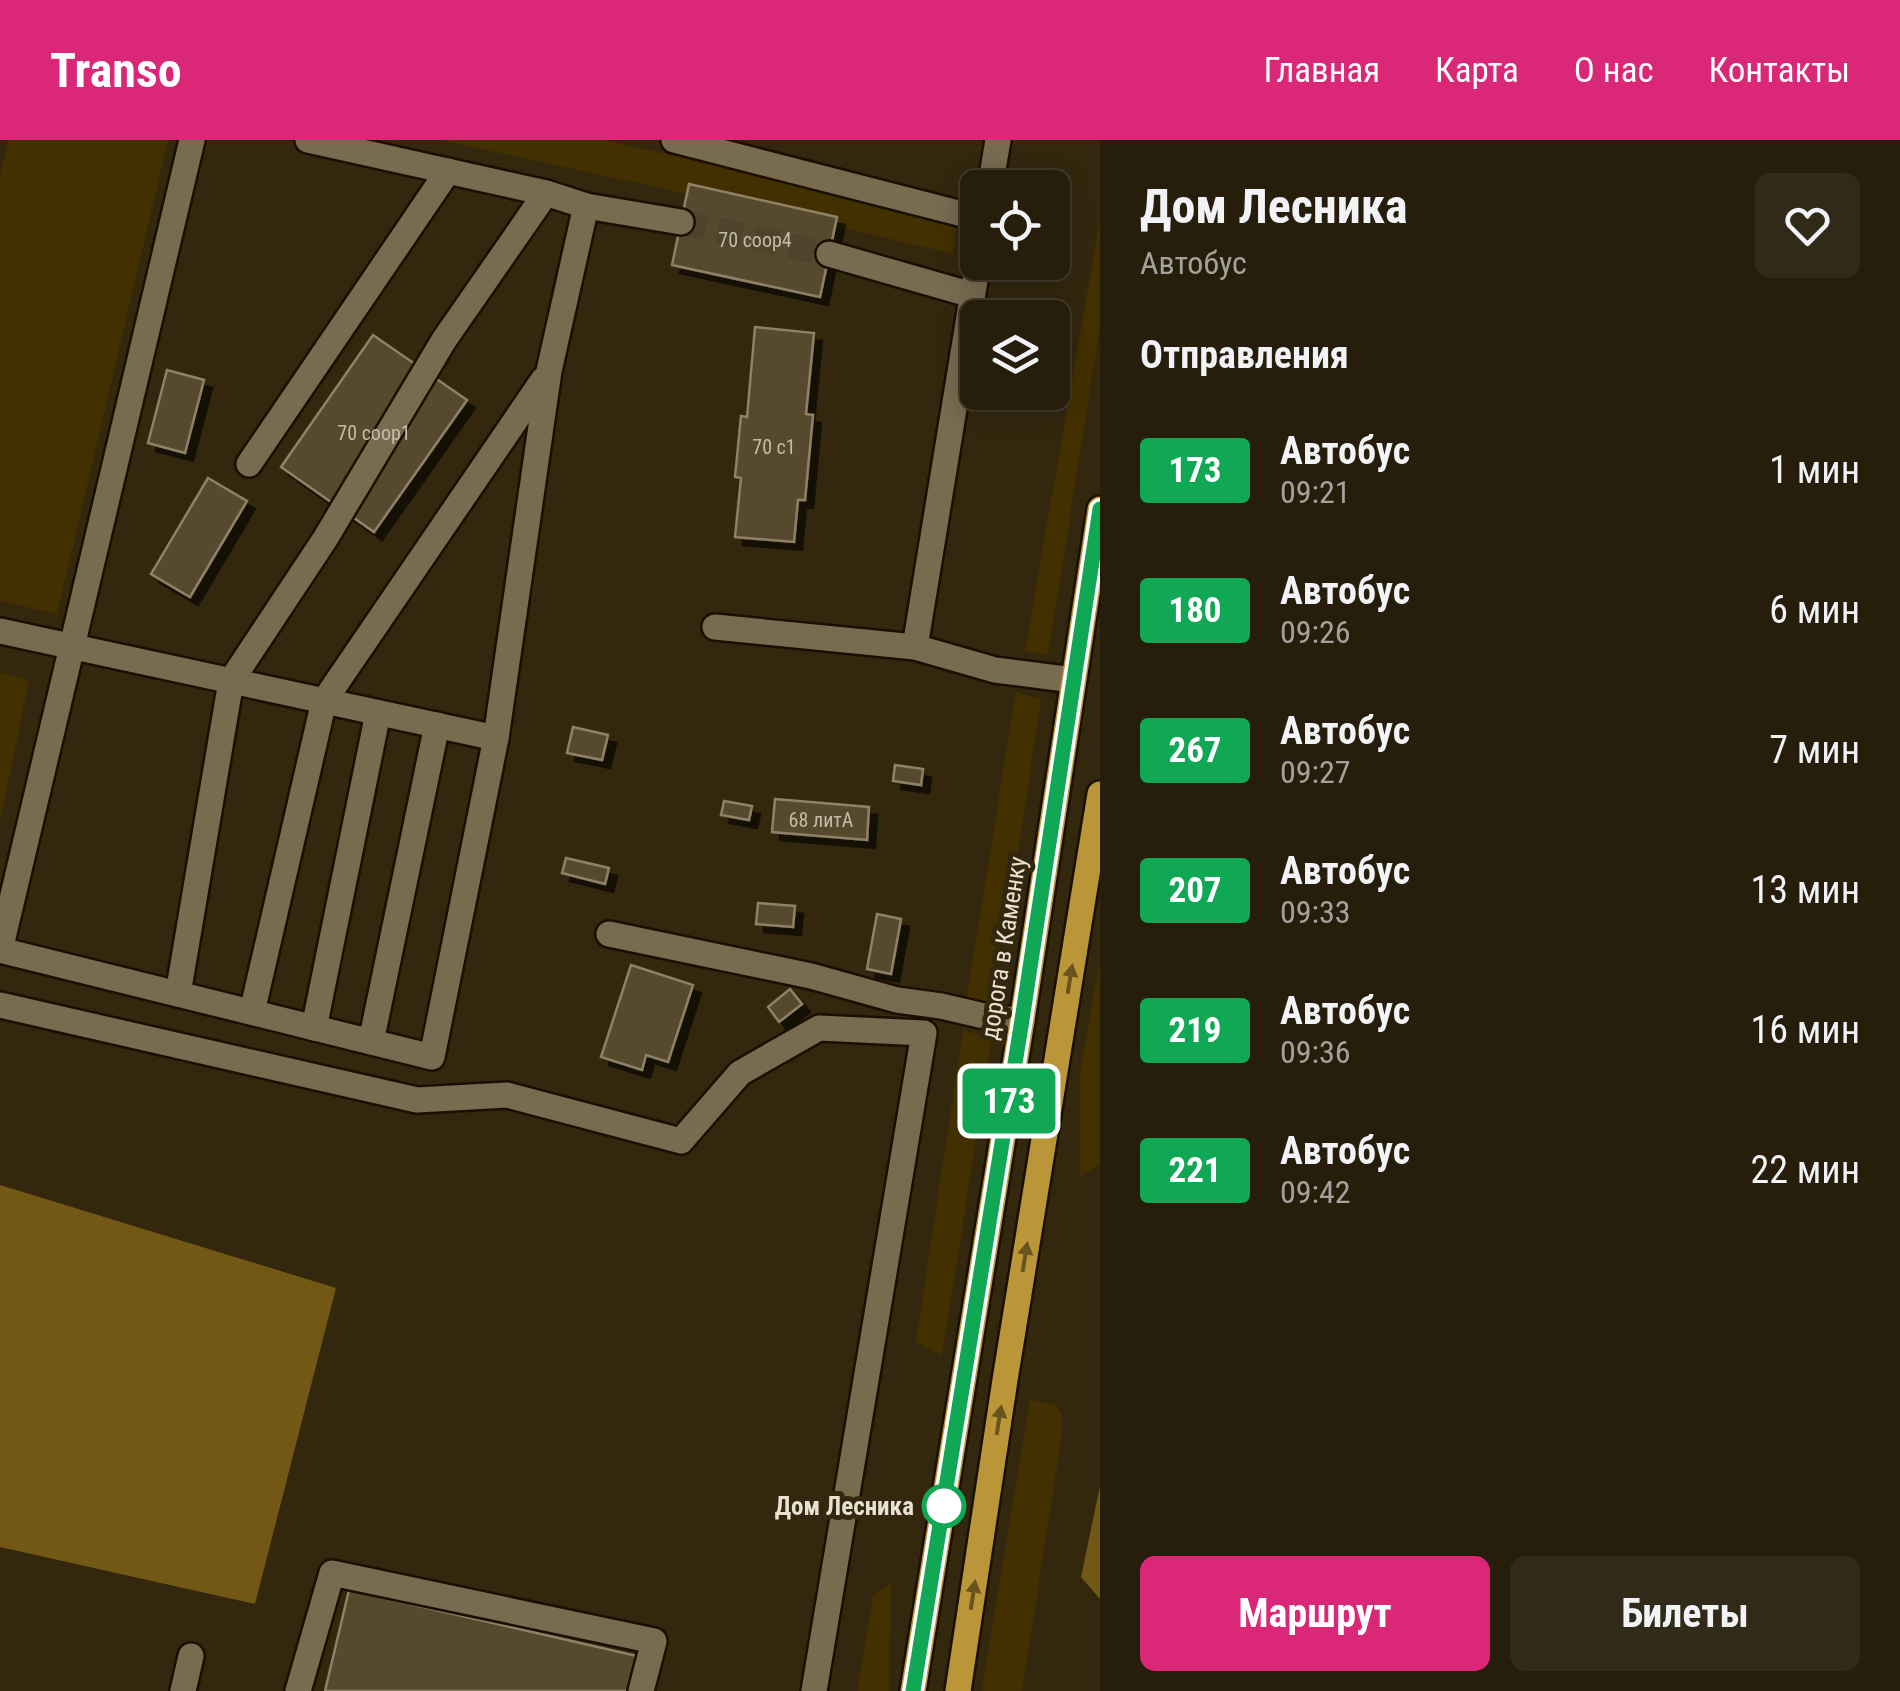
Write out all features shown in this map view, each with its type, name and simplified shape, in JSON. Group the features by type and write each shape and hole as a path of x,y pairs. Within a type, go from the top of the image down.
{"main road":[{"name":"дорога в Каменку","path":"913,1691 1100,509"},
{"path":"958,1691 1100,794"}],"lane":[{"path":"192,140 0,950 432,1057 496,738 548,372 586,206"},
{"path":"308,140 546,192 586,206 681,222"},
{"path":"674,140 960,213"},
{"path":"993,170 998,140"},
{"path":"249,464 448,171"},
{"path":"178,994 231,681 325,539 444,340 546,192"},
{"path":"829,254 972,295"},
{"path":"914,648 975,280"},
{"path":"252,1012 324,701 548,372"},
{"path":"715,627 914,648 995,670 1073,680"},
{"path":"0,631 496,738"},
{"path":"314,1028 378,712"},
{"path":"371,1042 437,725"},
{"path":"608,934 811,976 898,1000 1022,1020"},
{"path":"0,1005 417,1100 507,1094 681,1141 740,1073 819,1028 924,1033 814,1691"},
{"path":"298,1691 332,1572 654,1641 642,1691"},
{"path":"183,1691 191,1656"}],"shaded area":[{"path":"9,140 168,140 57,614 0,601 0,176"},
{"path":"441,140 604,140 957,220 953,254 836,226 837,216 690,185 687,194"},
{"path":"1100,219 1100,327 1048,655 1025,651 1067,410 1070,410"},
{"path":"0,672 29,680 0,823"},
{"path":"1016,692 1041,699 996,1001 966,1002"},
{"path":"1100,961 1100,1165 1080,1176 1080,1071"},
{"path":"963,1030 992,1039 942,1356 916,1342"},
{"path":"0,1185 336,1288 255,1604 0,1547"},
{"path":"1030,1400 1054,1404 1062,1415 1062,1434 1022,1691 982,1691"},
{"path":"1100,1486 1100,1599 1081,1577"},
{"path":"891,1584 889,1691 857,1691 873,1595"}],"building":[{"path":"689,184 837,217 820,297 672,265"},
{"path":"755,327 814,333 806,414 813,415 805,500 798,500 794,542 735,537 741,478 735,477 741,416 747,417"},
{"path":"373,335 467,400 374,532 281,467"},
{"path":"167,370 204,380 185,453 148,443"},
{"path":"208,478 247,501 190,597 151,574"},
{"path":"573,727 608,735 602,760 567,753"},
{"path":"895,765 923,769 921,785 893,781"},
{"path":"775,799 869,807 867,840 772,832"},
{"path":"724,801 752,806 749,820 721,815"},
{"path":"566,858 609,868 605,884 562,873"},
{"path":"758,903 795,906 793,927 756,924"},
{"path":"877,914 901,919 891,974 867,969"},
{"path":"631,965 693,985 668,1062 646,1055 642,1070 601,1057"},
{"path":"790,989 802,1004 779,1022 768,1007"},
{"path":"349,1590 637,1656 629,1691 325,1691"}],"tunnel":[{"path":"681,222 829,254"}],"bus line":[{"name":"173","path":"913,1691 1100,509"}],"place":[{"name":"Дом Лесника","path":"944,1506"}]}
